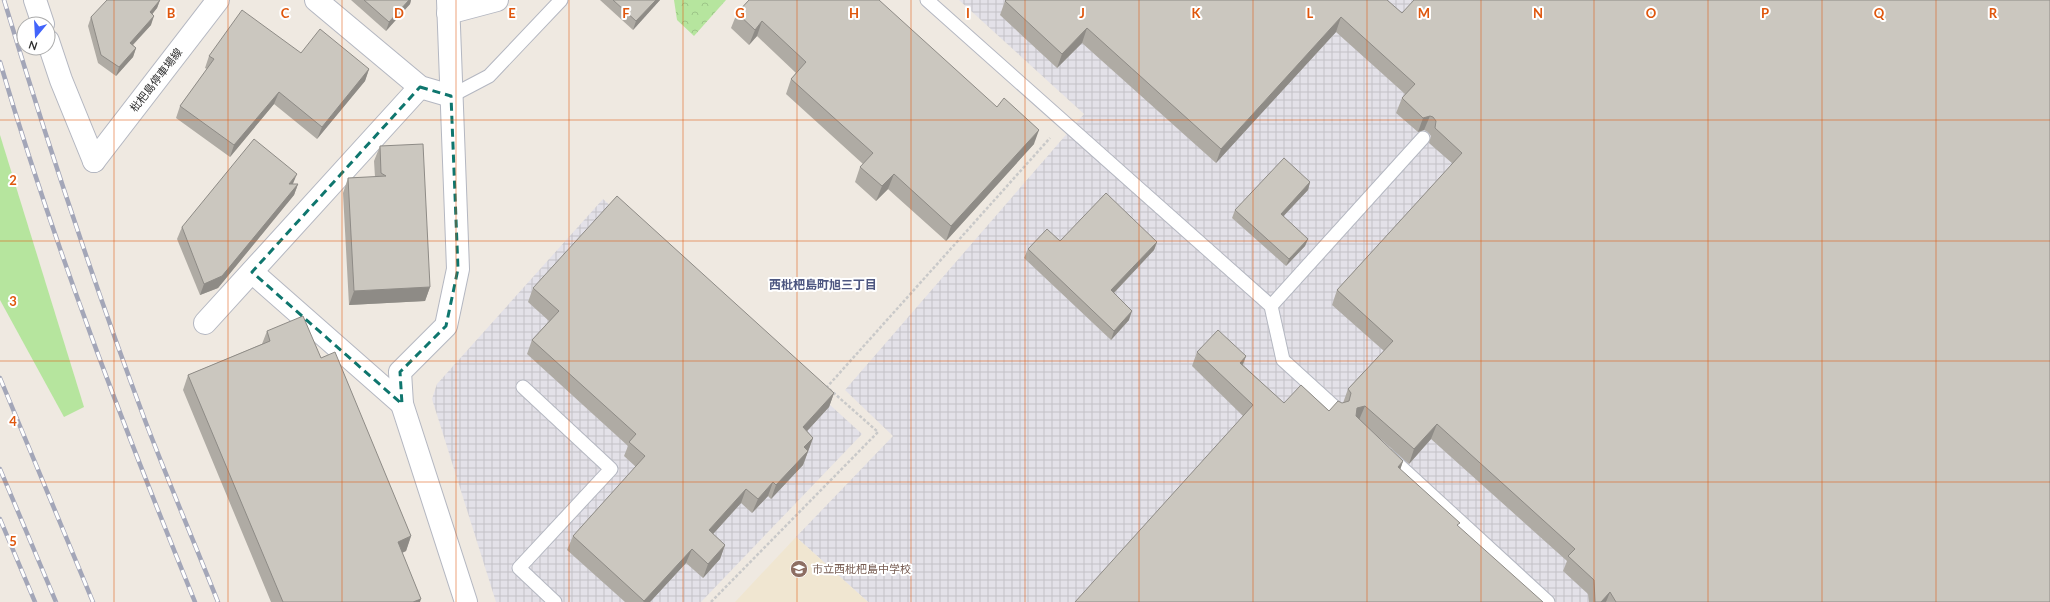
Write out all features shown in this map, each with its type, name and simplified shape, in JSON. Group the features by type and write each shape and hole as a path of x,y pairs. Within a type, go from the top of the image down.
{"street":[{"path":"35,0 40,16"},
{"name":"枇杷島停車場線","path":"53,56 61,80 94,161 218,0"},
{"path":"316,0 420,87 451,96"},
{"path":"466,602 402,404 400,372 446,326 458,269 448,7 497,0"},
{"path":"205,323 420,87"},
{"path":"252,272 402,404"}],"lane":[{"path":"451,96 489,76 561,0"},
{"path":"927,0 1271,306 1283,360 1338,410"},
{"path":"1271,306 1423,138"},
{"path":"523,387 611,469 519,568 555,602"},
{"path":"1381,449 1548,602"}],"path":[{"path":"711,602 878,432 827,387 1064,123"}],"highlighted area":[{"path":"420,87 451,96 458,269 446,326 400,372 402,404 252,272"}],"shaded area":[{"path":"959,0 2050,0 2050,602 868,602 796,537 893,436 845,390 1084,114"},
{"path":"603,199 862,434 701,602 496,602 432,399 437,384"},
{"name":"市立西枇杷島中学校","path":"796,537 868,602 735,602"}],"green space":[{"path":"674,0 726,0 694,36 677,20"},
{"path":"0,135 84,407 64,417 0,300"}],"building":[{"path":"107,0 160,0 150,12 154,16 130,43 136,48 119,67 101,55 91,17"},
{"path":"364,0 409,0 389,22"},
{"path":"613,0 656,0 636,21"},
{"path":"749,0 879,0 997,107 1004,98 1039,130 951,226 894,174 882,186 860,167 873,153 791,79 806,62 762,21 755,30 737,13"},
{"path":"1387,0 1402,13 1414,0 2050,0 2050,602 1616,602 1610,592 1601,602 1595,602 1594,580 1568,556 1575,549 1437,424 1414,449 1365,406 1357,408 1356,416 1403,461 1398,467 1460,523 1457,525 1543,602 1075,602 1253,405 1197,352 1218,330 1246,356 1240,363 1284,403 1301,385 1329,411 1338,401 1342,403 1349,401 1351,393 1348,389 1393,341 1337,290 1462,153 1435,128 1436,121 1433,117 1430,116 1423,118 1402,98 1415,84 1341,17 1221,149 1087,28 1062,54 1005,1"},
{"path":"242,10 301,53 320,29 369,69 322,127 279,92 234,145 180,106 214,59 209,56"},
{"path":"254,139 297,174 289,184 298,184 222,276 204,284 182,227"},
{"path":"423,144 430,287 354,291 348,178 386,176 381,173 380,146"},
{"path":"1284,158 1310,182 1281,214 1308,239 1289,259 1235,210"},
{"path":"1106,193 1157,242 1111,290 1132,311 1114,331 1028,249 1047,229 1060,241"},
{"path":"617,196 834,393 803,427 813,438 804,447 808,451 776,485 773,482 758,499 746,489 709,530 725,545 708,564 692,549 644,601 573,536 645,456 629,442 636,434 532,340 559,311 533,288"},
{"path":"303,316 321,358 335,352 411,536 398,542 421,599 413,602 283,602 188,375 270,341 267,331"}],"railway":[{"path":"4,0 54,160 108,318 146,423 218,602"},
{"path":"0,62 66,267 116,402 195,602"},
{"path":"0,378 93,602"},
{"path":"0,469 56,602"},
{"path":"0,519 35,602"}],"place":[{"name":"市立西枇杷島中学校","path":"799,569"}],"district":[{"name":"西枇杷島町旭三丁目","path":"823,285"}]}
